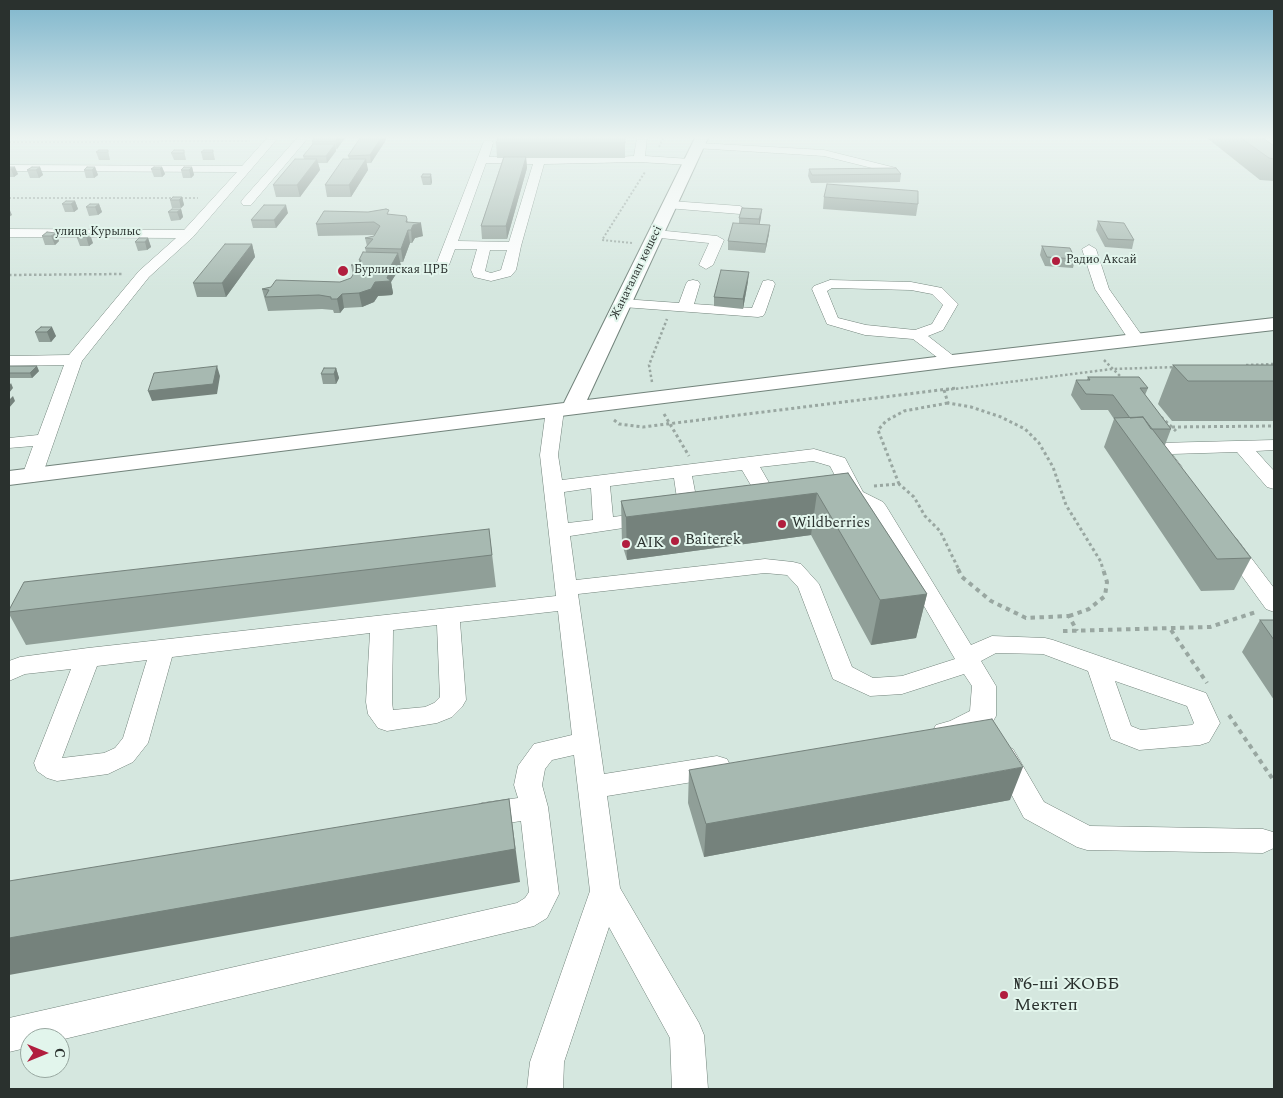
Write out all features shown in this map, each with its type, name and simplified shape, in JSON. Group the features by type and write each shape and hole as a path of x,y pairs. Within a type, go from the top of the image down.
{"main road":[{"name":"Жаңаталап көшесі","path":"564,409 623,303 678,189"},
{"path":"9,478 952,361 1274,324"}],"street":[{"path":"32,476 74,360 144,274 188,234 227,189"},
{"path":"247,202 258,189"},
{"path":"444,262 471,189"},
{"path":"484,246 478,270 479,274 491,277 506,274 509,270 531,189"},
{"path":"671,205 740,210"},
{"name":"улица Курылыс","path":"9,233 188,234"},
{"path":"656,234 717,240 706,265"},
{"path":"451,245 514,246"},
{"path":"1089,249 1102,289 1137,340"},
{"path":"685,308 693,284"},
{"path":"623,303 758,313 768,284"},
{"path":"917,335 938,327 951,304 937,291 911,286 830,284 819,289 832,321 865,330 917,335 952,361"},
{"path":"9,361 74,360"},
{"path":"564,409 548,455 605,891 687,1035 690,1089"},
{"path":"9,443 45,440"},
{"path":"1182,480 1159,449 1274,445"},
{"path":"1242,446 1274,482"},
{"path":"553,488 814,455 838,462 853,491 876,506 984,686 983,716 1034,810 1087,838 1263,841"},
{"path":"748,463 769,500"},
{"path":"559,531 698,511 682,472"},
{"path":"600,482 604,524"},
{"path":"820,493 853,491"},
{"path":"742,504 794,497"},
{"path":"1217,527 1270,607"},
{"path":"9,672 20,666 88,657 448,616 567,595 765,566 793,569 808,584 842,673 870,687 902,685 969,660 992,644 1045,646 1098,665"},
{"path":"382,623 379,702 381,714 387,721 428,716 443,710 453,700 448,616"},
{"path":"88,657 47,763 58,770 108,763 124,755 135,743 162,649"},
{"path":"925,735 954,731 983,716"},
{"path":"9,1035 523,916 536,908 544,894 534,807 528,785 532,766 543,750 586,742"},
{"path":"591,787 738,764"},
{"path":"456,819 534,807"},
{"path":"545,1089 547,1062 605,891"}],"path":[{"path":"9,198 219,198"},
{"path":"9,275 144,274"},
{"path":"1090,346 1125,382"},
{"path":"1246,365 1274,364"},
{"path":"599,405 619,424 643,427 1112,369 1179,367"},
{"path":"944,390 948,403"},
{"path":"948,403 972,407 1001,416 1025,429 1039,443 1061,487 1066,505 1101,562 1107,582 1105,596 1090,609 1069,616 1026,618 991,601 962,577 940,531 925,516 914,497 899,484 878,430 886,421 904,411 948,403"},
{"path":"1158,414 1193,448"},
{"path":"1171,426 1274,426"},
{"path":"853,491 899,484"},
{"path":"1058,631 1210,628 1270,607"},
{"path":"1069,616 1077,630"}],"building":[{"path":"493,189 517,189 506,226 481,226"},
{"path":"826,189 895,189 918,191 918,204 824,197"},
{"path":"173,197 182,197 179,200 170,200"},
{"path":"66,201 75,201 71,204 62,204"},
{"path":"90,204 99,204 95,207 86,207"},
{"path":"264,205 286,205 274,220 251,220"},
{"path":"742,208 762,209 759,219 739,218"},
{"path":"172,209 181,209 177,212 168,212"},
{"path":"389,210 387,214 406,216 406,222 421,223 413,225 411,230 408,230 401,249 365,248 373,239 365,238 374,236 380,226 374,222 316,224 324,211 368,212"},
{"path":"1098,221 1124,223 1134,240 1108,239"},
{"path":"733,223 770,225 766,244 728,241"},
{"path":"47,232 56,233 51,236 42,236"},
{"path":"81,234 90,234 86,237 77,238"},
{"path":"139,238 148,238 145,242 135,242"},
{"path":"225,244 252,244 222,283 193,283"},
{"path":"1042,246 1070,248 1075,259 1047,257"},
{"path":"363,252 398,253 387,273 389,273 387,278 390,281 375,282 371,289 359,293 342,294 337,299 319,295 265,297 269,290 262,289 271,287 276,280 340,282 351,278 358,266 351,265 360,263 361,260 359,260"},
{"path":"721,270 749,272 743,299 714,297"},
{"path":"41,327 52,327 47,332 35,332"},
{"path":"1173,365 1274,365 1274,381 1188,381"},
{"path":"9,366 37,366 30,373 9,373"},
{"path":"217,366 213,384 148,391 154,373"},
{"path":"324,368 336,368 334,374 321,374"},
{"path":"1088,377 1139,377 1148,388 1140,388 1171,429 1151,429 1143,417 1130,418 1113,395 1086,394 1076,380 1090,380"},
{"path":"1143,417 1251,558 1217,559 1114,418"},
{"path":"848,473 927,594 880,600 817,493 626,517 621,501"},
{"path":"489,529 492,555 9,612 24,582"},
{"path":"1260,620 1274,620 1274,640"},
{"path":"992,719 1023,767 706,824 689,770"},
{"path":"509,799 515,849 9,938 9,881"}],"place":[{"name":"Радио Аксай","path":"1056,261"},
{"name":"Бурлинская ЦРБ","path":"343,271"},
{"name":"Wildberries","path":"782,524"},
{"name":"Baiterek","path":"675,541"},
{"name":"AIK","path":"626,544"},
{"name":"№6-ші ЖОББ Мектеп","path":"1004,995"}]}
